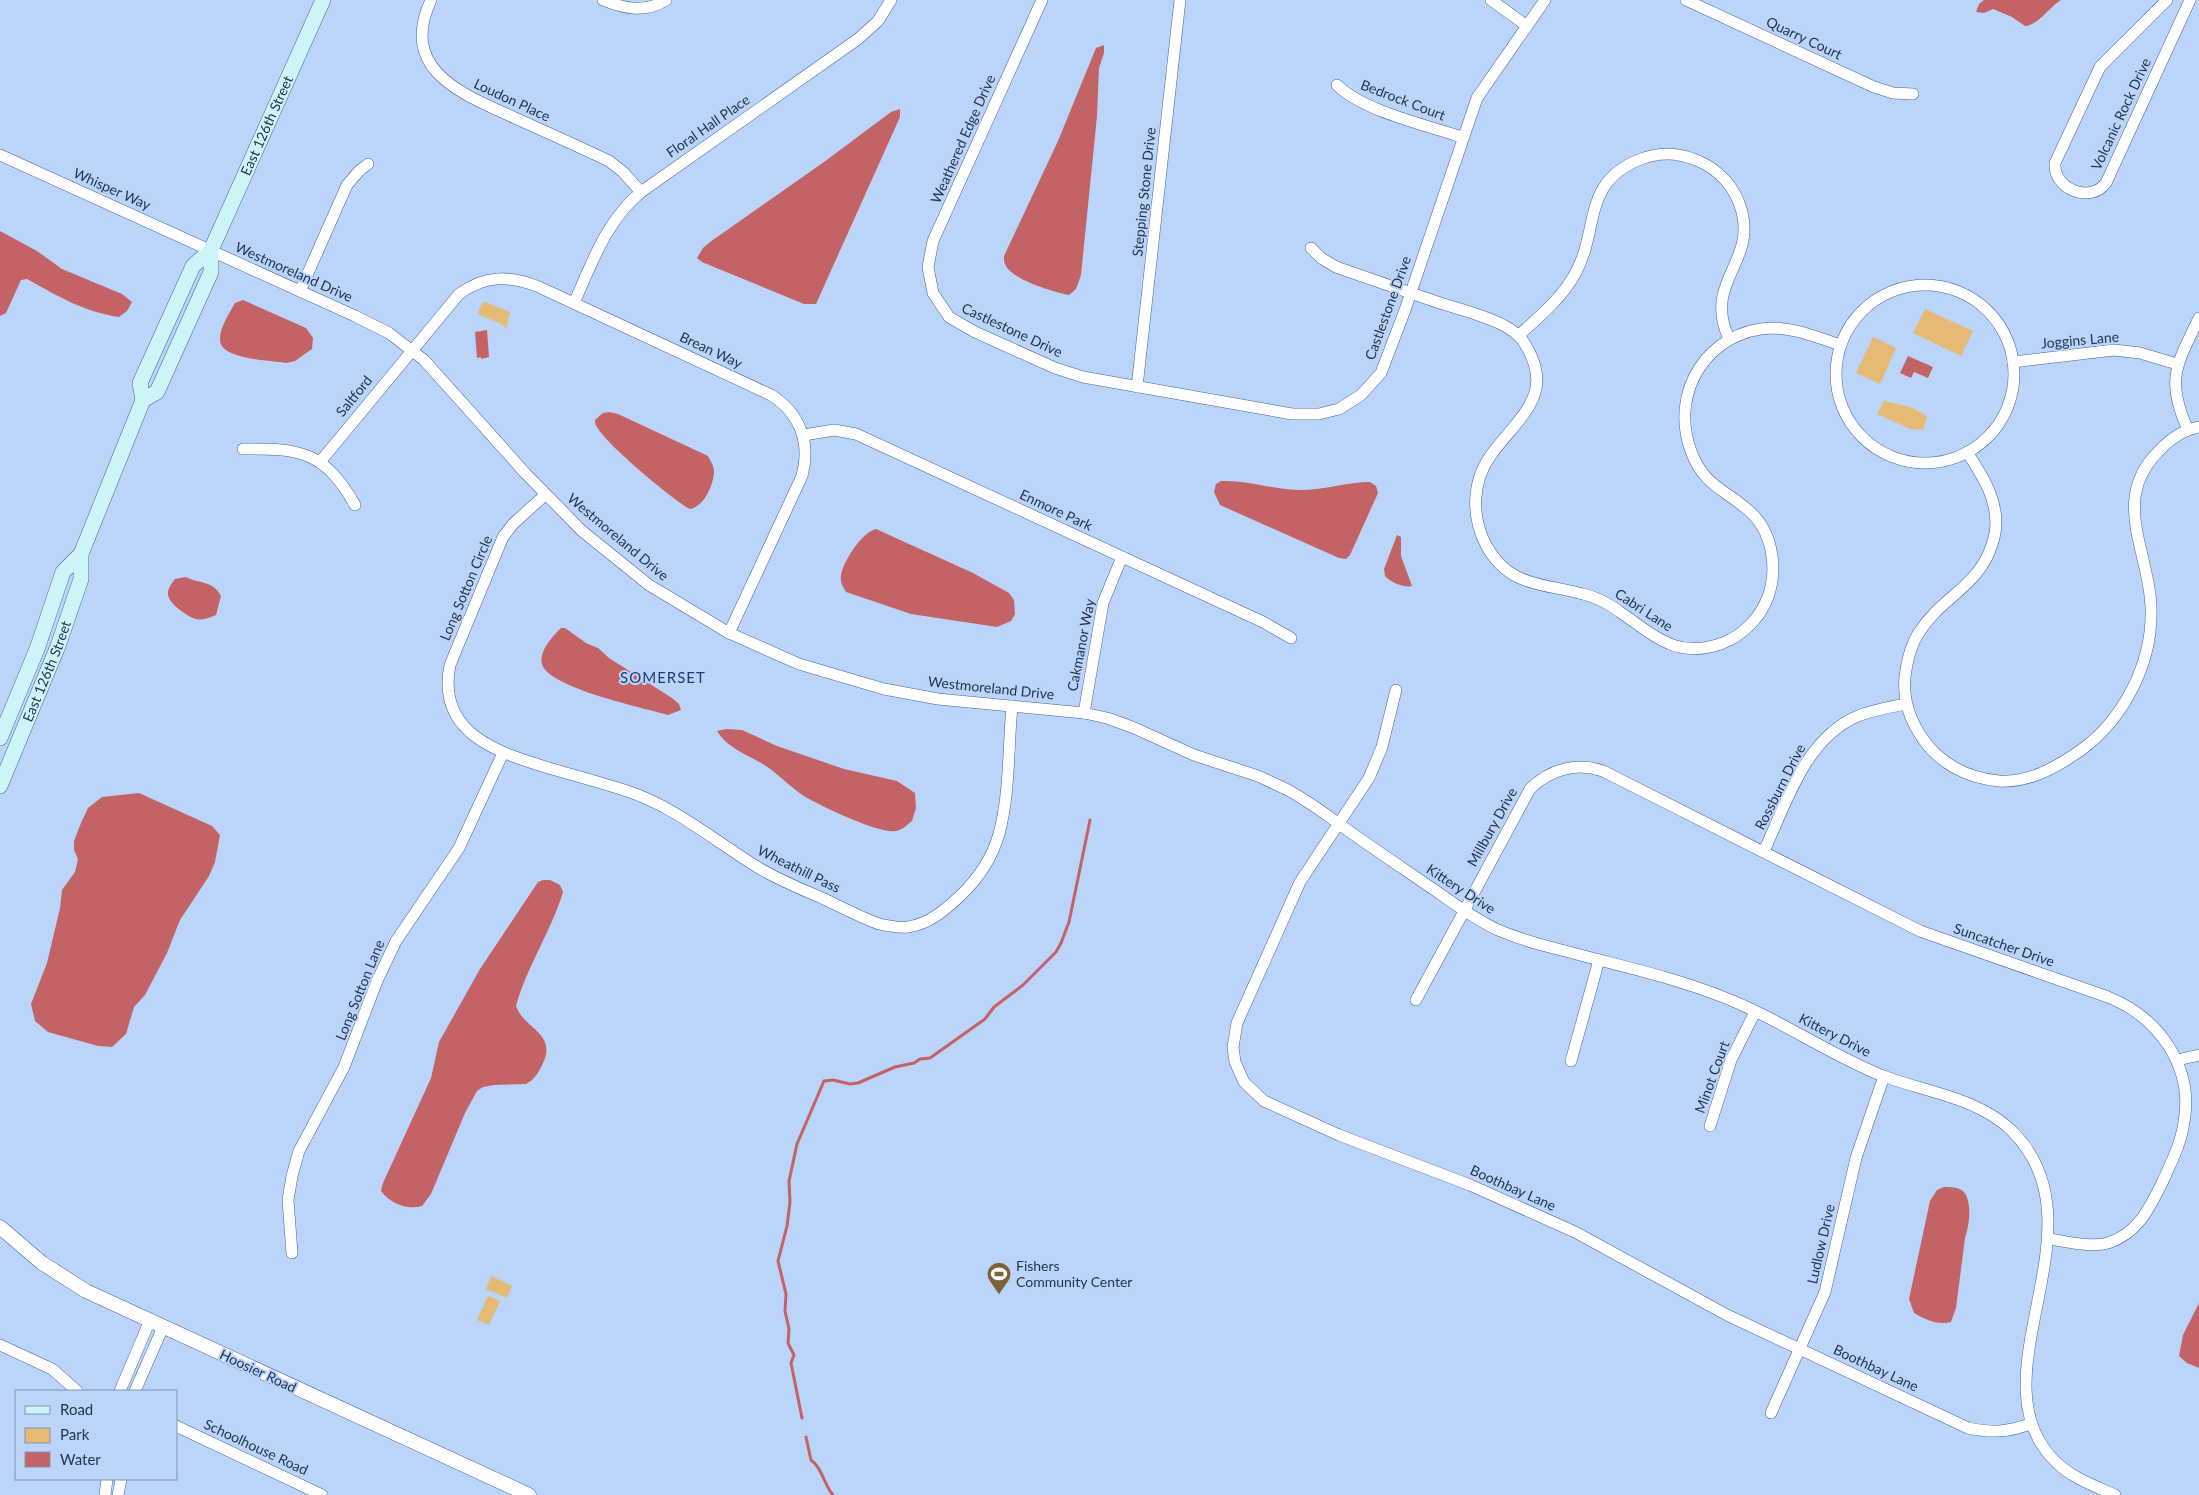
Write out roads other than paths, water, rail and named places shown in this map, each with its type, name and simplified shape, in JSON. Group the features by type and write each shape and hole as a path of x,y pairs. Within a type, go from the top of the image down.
{"main road":[{"name":"East 126th Street","path":"0,738 37,648 64,572 81,554 143,400 140,383 193,266 211,250 323,0"},
{"name":"East 126th Street","path":"0,786 58,646 81,580 81,554"}],"street":[{"name":"Loudon Place","path":"431,0 425,15 422,41 430,64 446,82 471,97 609,161 623,172 641,192"},
{"path":"603,0 619,6 636,9 650,7 666,0"},
{"name":"Floral Hall Place","path":"574,303 610,225 624,207 641,192 858,39 878,21 891,0"},
{"name":"Weathered Edge Drive","path":"933,293 928,267 933,241 1042,0"},
{"name":"Stepping Stone Drive","path":"1137,387 1180,0"},
{"path":"1491,0 1527,26"},
{"name":"Castlestone Drive","path":"933,293 944,312 952,320 1068,373 1292,414 1319,414 1339,409 1361,396 1381,373 1411,293 1462,137 1481,90 1545,0"},
{"name":"Quarry Court","path":"1686,0 1880,89 1893,93 1913,94"},
{"name":"Volcanic Rock Drive","path":"2167,0 2106,58 2094,76 2055,163 2059,180 2072,190 2084,193 2096,192 2106,183 2190,0"},
{"name":"Bedrock Court","path":"1337,85 1366,105 1462,137"},
{"path":"1311,248 1321,258 1336,267 1492,320 1519,335 1557,299 1576,273 1586,249 1594,208 1606,183 1628,164 1646,157 1668,154 1690,158 1717,171 1734,192 1742,212 1744,230 1742,246 1725,283 1721,300 1723,323 1730,339"},
{"name":"Whisper Way","path":"0,155 211,250"},
{"path":"300,290 347,185 359,170 368,164"},
{"name":"Westmoreland Drive","path":"211,250 376,326 412,350 468,408 545,495 582,531 635,574 693,613 729,633 799,664 867,685 919,696 1084,713 1119,722 1194,755 1272,782"},
{"name":"Brean Way","path":"412,350 459,294 482,281 501,278 519,280 574,303 771,394 789,408 804,435 806,458 802,476 729,633"},
{"path":"1931,285 1960,292 1986,309 2004,333 2013,362 2013,387 2004,414 1987,438 1967,452 1944,460 1918,462 1891,456 1868,442 1850,422 1839,398 1836,371 1841,345 1852,323 1873,301 1900,288 1931,285"},
{"path":"1967,452 1991,493 1996,513 1994,537 1986,558 1975,576 1936,612 1916,637 1908,660 1905,679 1906,704 1921,736 1937,755 1958,770 1990,780 2018,780 2041,773 2071,757 2098,735 2122,706 2132,688 2144,658 2150,633 2152,608 2149,581 2134,518 2138,486 2145,469 2155,454 2172,440 2194,428 2176,400 2175,381 2178,364 2199,318"},
{"name":"Cabri Lane","path":"1519,335 1529,351 1535,366 1535,388 1526,414 1491,455 1478,482 1476,517 1486,545 1501,565 1523,580 1536,585 1568,590 1594,598 1622,613 1653,637 1667,644 1688,648 1722,643 1749,626 1763,608 1773,576 1771,550 1762,526 1747,509 1720,491 1704,474 1691,452 1685,429 1685,405 1693,377 1706,359 1730,339 1752,331 1776,328 1797,331 1841,345"},
{"name":"Saltford","path":"320,462 412,350"},
{"name":"Joggins Lane","path":"2013,362 2114,350 2140,353 2178,364"},
{"name":"Enmore Park","path":"804,435 834,430 856,434 1263,622 1291,638"},
{"path":"244,449 285,449 303,453 320,462 340,481 354,505"},
{"name":"Long Sotton Circle","path":"452,708 448,691 450,665 495,553 503,537 513,524 545,495"},
{"name":"Cakmanor Way","path":"1084,713 1103,603 1122,557"},
{"name":"Boothbay Lane","path":"1396,690 1376,763 1362,790 1297,887 1237,1023 1233,1047 1235,1062 1240,1076 1250,1089 1264,1101 1338,1135 1470,1185 1590,1238 1728,1315 1968,1428 1987,1432 2001,1432 2030,1424"},
{"name":"Rossburn Drive","path":"1764,852 1806,762 1820,743 1837,729 1858,716 1906,704"},
{"name":"Wheathill Pass","path":"452,708 469,732 482,742 503,753 647,798 680,816 770,874 876,923 895,927 907,927 930,920 954,901 976,880 991,856 1003,816 1012,706"},
{"name":"Long Sotton Lane","path":"292,1253 288,1200 294,1165 299,1151 344,1067 377,981 396,941 459,848 503,753"},
{"name":"Suncatcher Drive","path":"1560,770 1580,767 1603,771 1929,935 2108,996 2124,1004 2154,1026 2177,1060 2186,1099 2182,1131 2177,1150 2152,1204 2142,1219 2126,1234 2104,1244 2080,1243 2048,1238"},
{"name":"Millbury Drive","path":"1416,1000 1530,789 1547,775 1560,770"},
{"name":"Kittery Drive","path":"1272,782 1296,795 1464,911 1492,928 1515,937 1692,986 1724,997 1884,1076 1978,1108 1998,1119 2015,1133 2032,1156 2043,1182 2049,1214 2048,1238 2025,1387 2030,1424 2044,1449 2057,1464 2072,1474 2115,1495"},
{"path":"1571,1061 1599,960"},
{"name":"Minot Court","path":"1710,1126 1731,1060 1756,1012"},
{"path":"2177,1060 2199,1055"},
{"name":"Ludlow Drive","path":"1772,1413 1825,1292 1856,1158 1884,1076"},
{"name":"Hoosier Road","path":"0,1227 42,1263 74,1285 529,1495"},
{"path":"120,1390 150,1320"},
{"path":"135,1390 163,1327"},
{"path":"0,1345 52,1369 76,1390"},
{"name":"Schoolhouse Road","path":"178,1427 322,1495"},
{"path":"105,1495 108,1480"},
{"path":"118,1495 121,1480"}],"water":[{"path":"1984,0 2061,0 2040,19 2025,26 2012,17 1993,9 1984,13 1976,12 1979,4"},
{"path":"1104,45 1104,53 1099,68 1097,116 1081,275 1076,289 1069,295 1034,284 1015,275 1005,264 1004,256 1058,141 1096,48"},
{"path":"900,109 900,117 816,304 804,304 702,262 697,258 703,248 710,242 824,162 891,112"},
{"path":"0,231 37,251 62,269 122,294 132,302 127,311 119,317 106,315 71,302 27,279 21,280 6,313 0,316"},
{"path":"243,300 306,328 313,338 312,349 295,361 286,363 247,358 228,351 222,346 220,339 222,330 235,303"},
{"path":"487,330 489,357 477,358 475,332"},
{"path":"1908,356 1933,367 1928,378 1914,372 1911,378 1900,373"},
{"path":"603,413 618,414 708,456 713,467 714,476 704,500 690,509 641,471 596,426 595,420"},
{"path":"1221,481 1297,490 1370,482 1376,486 1378,493 1350,555 1346,559 1339,558 1220,505 1214,492 1216,484"},
{"path":"876,529 973,573 1009,593 1014,600 1015,614 1011,621 997,627 911,614 846,592 842,584 842,570 859,542"},
{"path":"1397,535 1401,537 1401,556 1412,586 1397,584 1385,576 1384,569"},
{"path":"186,577 210,585 218,591 221,596 216,615 204,619 196,619 183,613 174,605 168,593 171,584 175,579"},
{"path":"561,628 565,628 586,643 598,648 609,658 672,698 679,704 681,710 668,715 620,702 578,689 548,673 542,664 542,654 550,640"},
{"path":"726,729 742,730 777,746 844,769 897,781 915,793 916,808 912,821 900,830 888,831 852,820 817,803 798,792 766,766 727,743 717,731"},
{"path":"139,793 212,826 220,835 215,862 209,876 180,920 167,953 145,995 134,1007 126,1034 112,1047 98,1046 48,1032 35,1021 31,1004 47,963 60,908 62,890 75,872 78,859 74,850 74,841 88,808 102,797"},
{"path":"550,880 560,885 563,892 526,977 516,1006 520,1014 543,1038 546,1045 546,1053 543,1063 532,1080 526,1084 494,1085 483,1087 477,1091 465,1113 431,1194 422,1206 411,1207 394,1203 381,1191 383,1183 431,1078 439,1042 480,969 538,882"},
{"path":"1944,1187 1963,1191 1968,1201 1969,1214 1956,1308 1951,1322 1941,1323 1927,1320 1914,1313 1909,1299 1930,1201 1937,1190"},
{"path":"2199,1303 2199,1368 2187,1363 2179,1356 2183,1335"}],"waterway":[{"path":"802,1418 791,1363 794,1355 788,1343 789,1329 785,1311 786,1294 778,1261 787,1226 790,1202 789,1181 797,1144 824,1081 833,1080 850,1084 858,1083 895,1067 914,1063 920,1059 930,1058 985,1019 994,1007 1023,985 1056,952 1061,943 1069,922 1090,820"},
{"path":"806,1437 811,1460 818,1467 833,1495"}],"place":[{"name":"Fishers Community Center","path":"999,1295"}],"district":[{"name":"SOMERSET","path":"663,678"}]}
